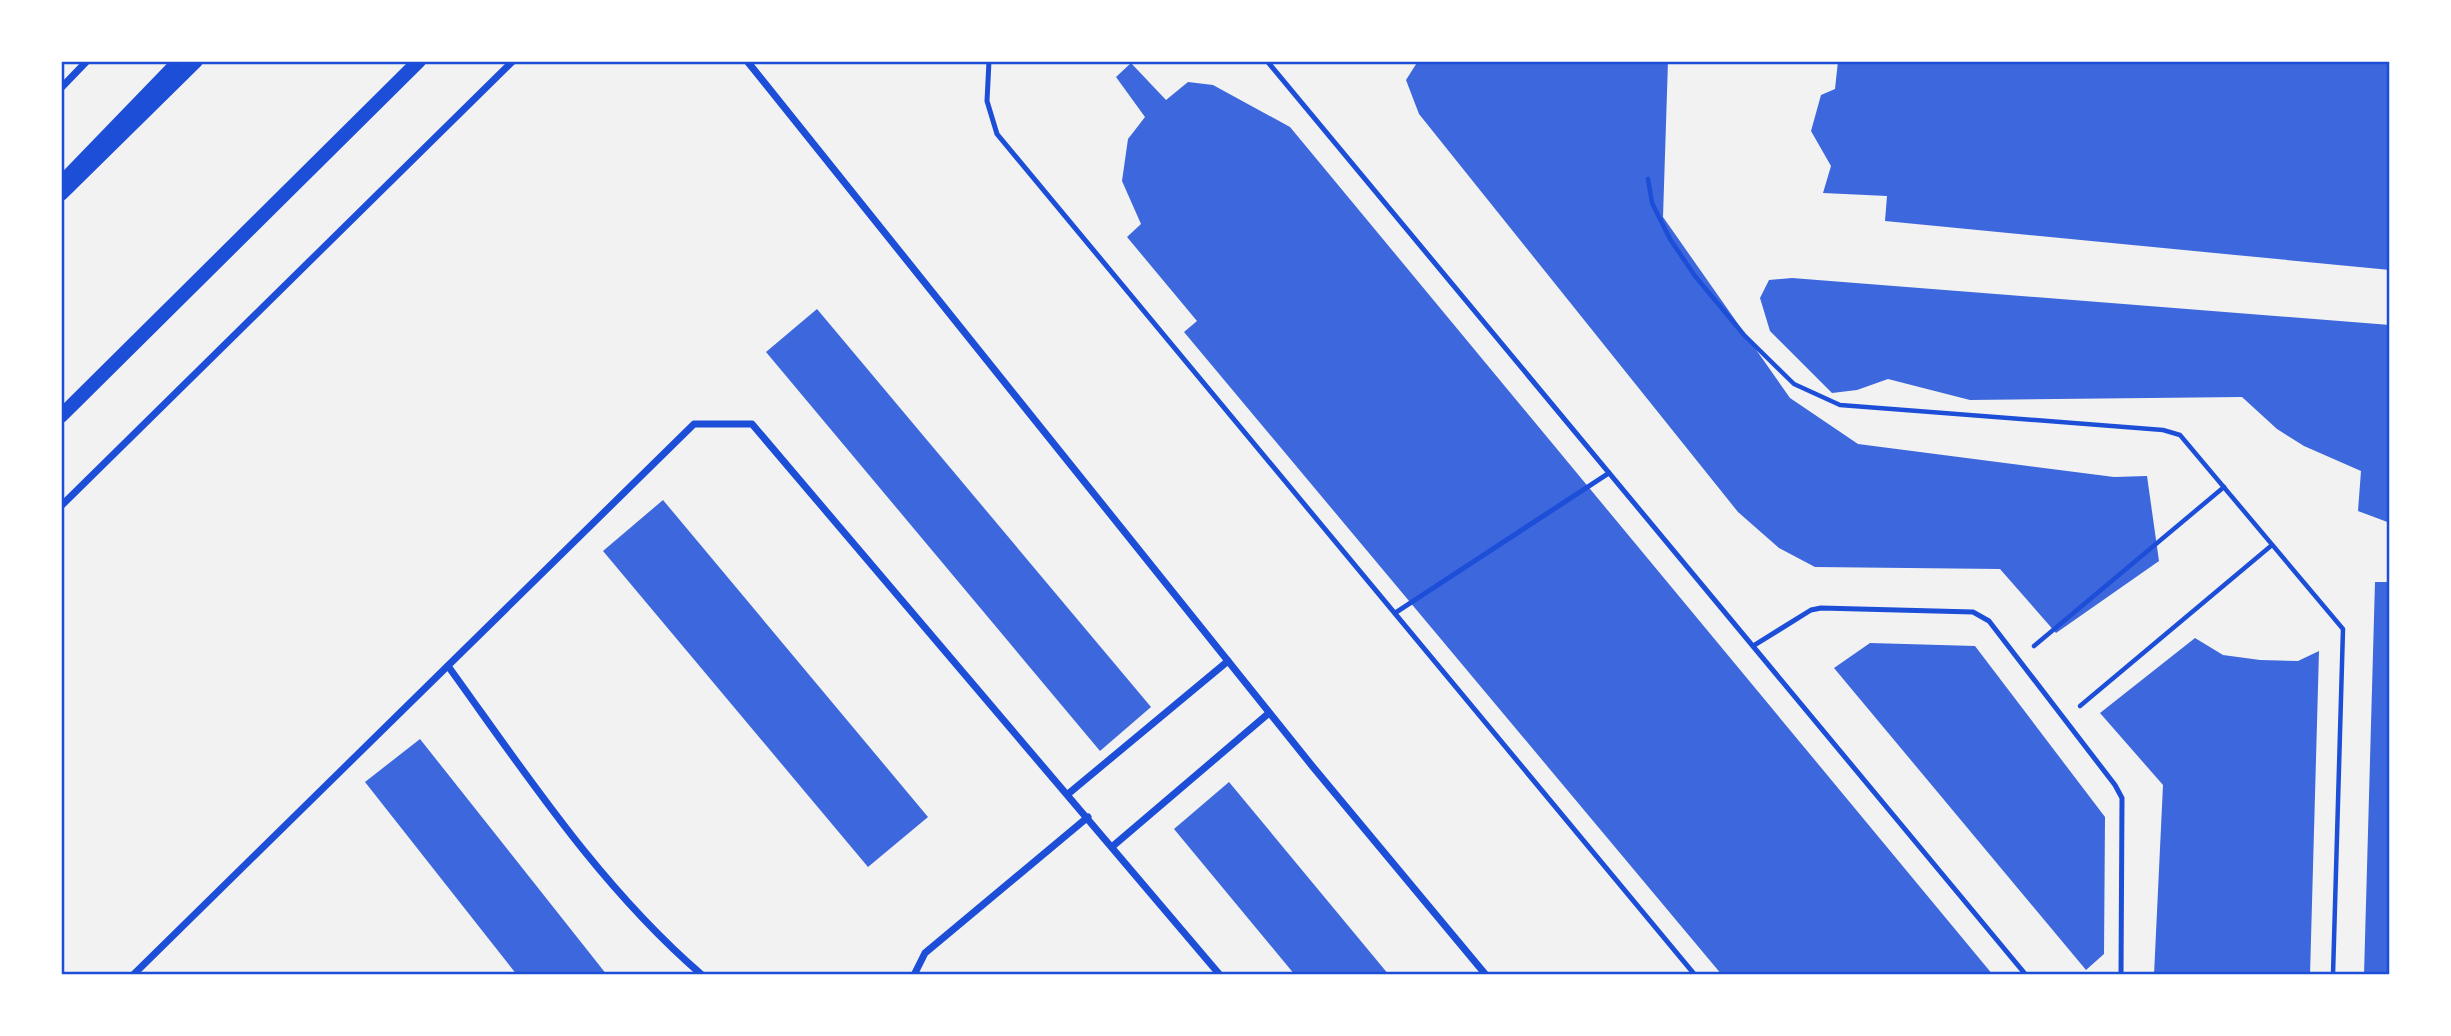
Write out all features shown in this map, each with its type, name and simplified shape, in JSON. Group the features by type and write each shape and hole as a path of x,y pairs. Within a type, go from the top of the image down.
{"main road":[{"path":"61,194 196,61"},
{"path":"61,416 419,61"}],"street":[{"path":"61,88 87,61"},
{"path":"61,182 178,61"},
{"path":"61,506 513,61"},
{"path":"747,61 1269,713 1486,975"},
{"path":"133,975 694,424 752,425 1069,794 1220,975"},
{"path":"1069,794 1228,661"},
{"path":"448,666 604,879 666,943 702,975"},
{"path":"1113,846 1269,713"},
{"path":"915,975 925,953 1088,817"}],"lane":[{"path":"989,61 987,101 997,134 1695,975"},
{"path":"1267,61 2026,975"},
{"path":"1395,614 1609,473"},
{"path":"1753,646 1811,610 1821,608 1973,612 1989,621 2115,785 2122,798 2121,975"}],"path":[{"path":"1648,179 1652,203 1695,276 1744,335 1794,384 1840,405 2163,430 2180,435 2343,629 2333,975"},
{"path":"2018,659 2224,487"},
{"path":"2065,719 2272,545"}],"building":[{"path":"1418,61 1668,61 1663,217 1790,398 1858,444 2114,477 2147,476 2159,561 2056,633 2000,569 1815,567 1779,548 1738,512 1419,114 1406,80"},
{"path":"1838,61 2390,61 2390,270 1885,221 1887,196 1823,193 1831,166 1811,131 1821,95 1835,89"},
{"path":"1131,63 1166,100 1188,82 1213,85 1290,127 1993,975 1722,975 1184,332 1197,321 1127,237 1141,224 1122,181 1128,139 1145,117 1116,77"},
{"path":"1792,278 2390,325 2390,523 2358,511 2361,471 2304,446 2277,429 2242,397 1970,400 1888,379 1857,390 1832,393 1770,331 1760,298 1769,280"},
{"path":"817,309 1151,707 1100,751 766,352"},
{"path":"663,500 928,817 868,867 603,551"},
{"path":"2375,582 2390,582 2390,975 2364,975"},
{"path":"2195,638 2223,655 2260,660 2298,661 2319,651 2310,975 2154,975 2163,785 2100,713"},
{"path":"1870,643 1975,646 2105,817 2104,954 2086,970 1834,668"},
{"path":"420,739 607,975 517,975 365,782"},
{"path":"1229,782 1389,975 1295,975 1174,829"}]}
